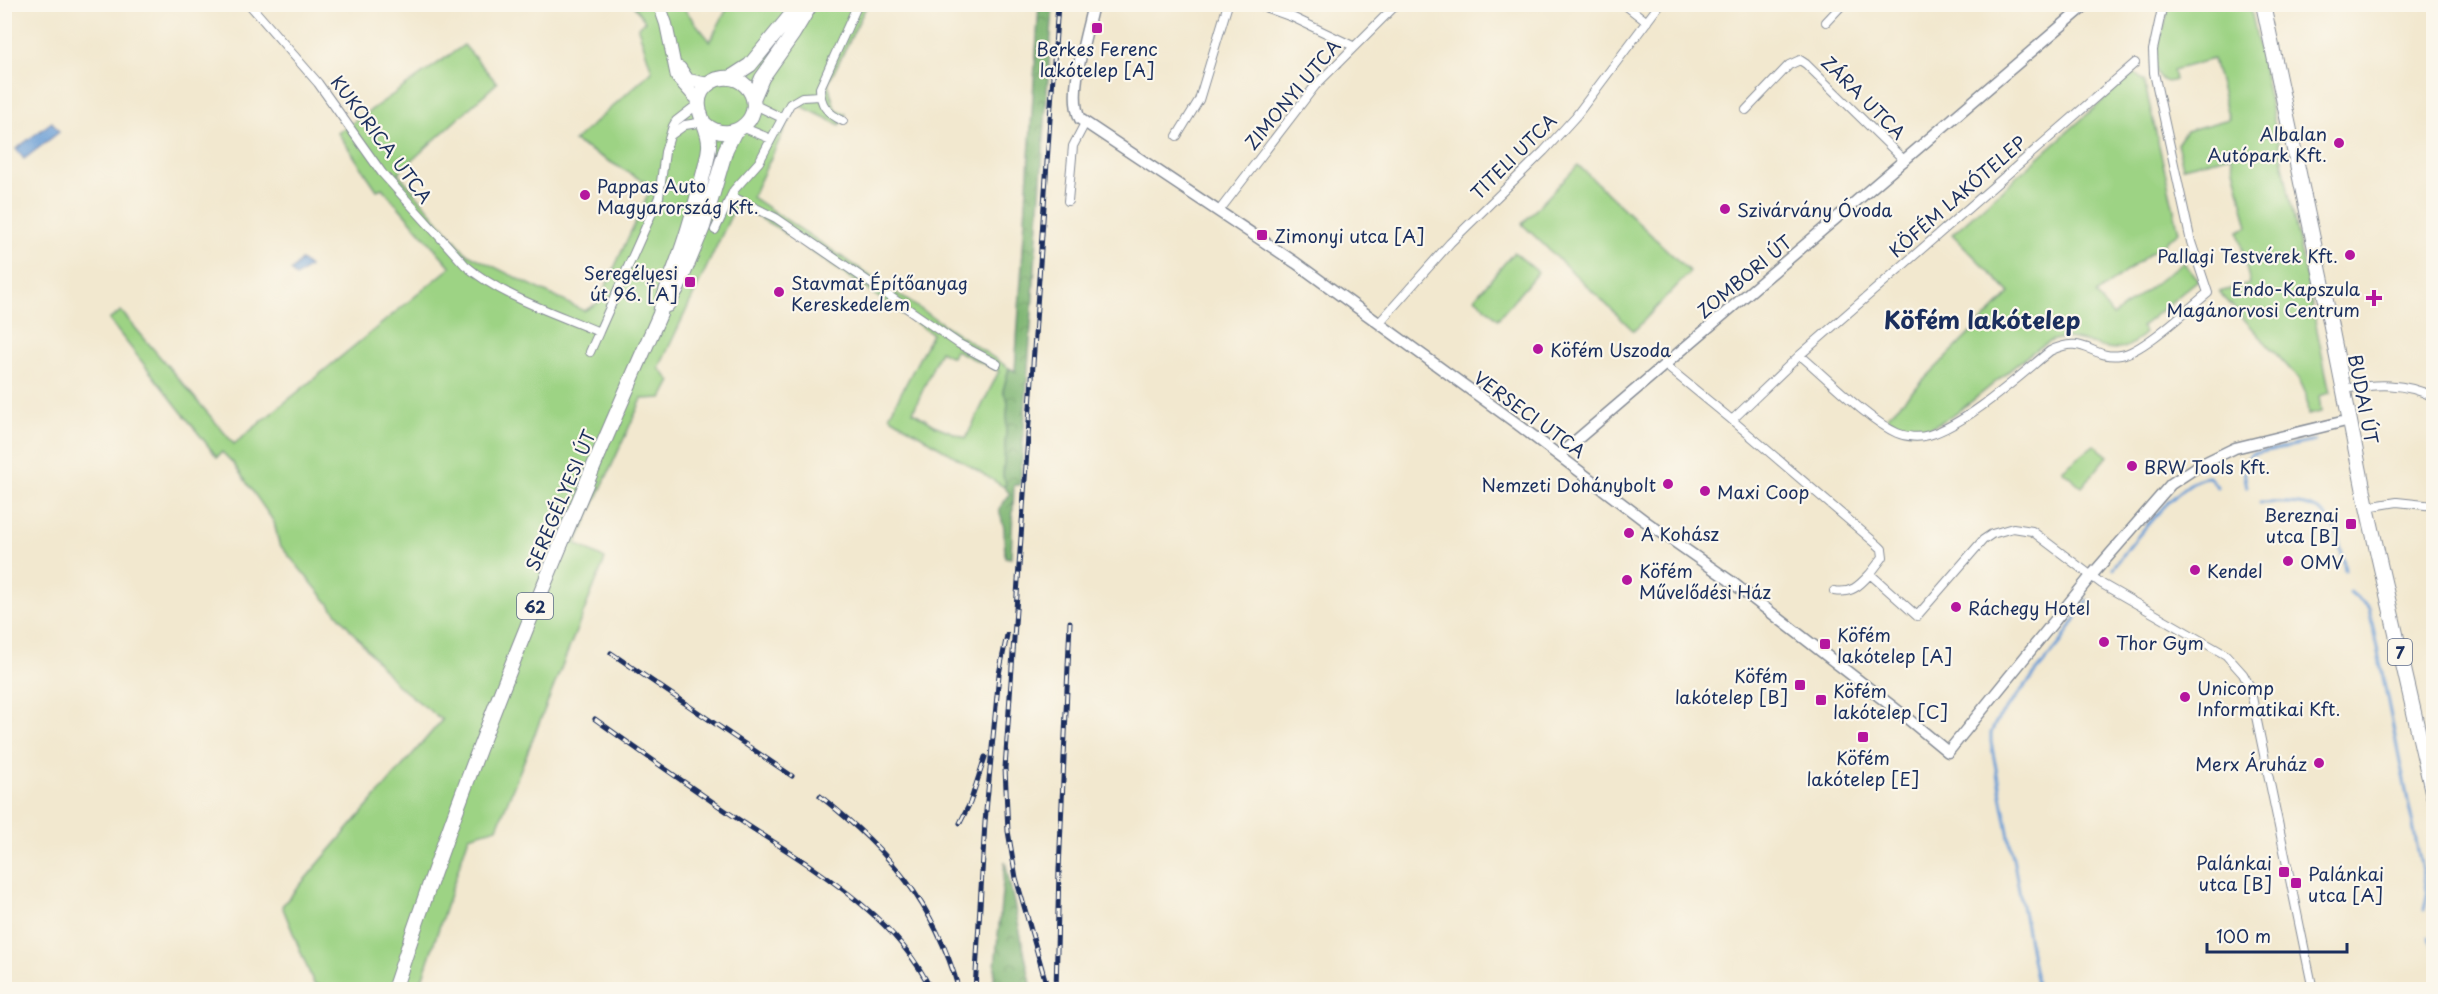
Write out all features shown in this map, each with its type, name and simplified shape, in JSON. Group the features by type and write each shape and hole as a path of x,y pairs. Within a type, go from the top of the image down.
{"main road":[{"path":"659,4 676,62 679,81 699,101 708,84 720,78 730,78 746,87 753,102"},
{"path":"730,78 750,65 800,4"},
{"name":"62","path":"660,314 678,287 708,212 726,149 739,129 751,117 753,102 762,78 811,4"},
{"name":"BUDAI ÚT","path":"2263,4 2367,507 2429,755 2433,800"},
{"path":"676,62 688,80 708,84"},
{"name":"SEREGÉLYESI ÚT","path":"394,990 454,816 512,664 595,460 660,314 662,299 690,224 709,147 699,101"},
{"path":"705,123 721,132 739,129"}],"street":[{"name":"KUKORICA UTCA","path":"249,4 318,84 382,173 465,265 511,294 599,332"},
{"path":"843,121 825,109 820,96 821,81 858,4"},
{"path":"1068,201 1072,146 1082,121 1075,107 1075,89 1093,4"},
{"path":"1177,136 1199,100 1228,4"},
{"path":"1256,4 1292,17 1353,46"},
{"name":"ZIMONYI UTCA","path":"1219,211 1315,86 1397,4"},
{"path":"1624,4 1647,22"},
{"name":"TITELI UTCA","path":"1379,324 1450,243 1544,151 1576,116 1660,4"},
{"path":"1827,22 1843,4"},
{"name":"ZOMBORI ÚT","path":"1559,455 2087,4"},
{"path":"1800,355 1883,426 1900,434 1926,436 1964,417 2059,346 2077,344 2105,355 2123,355 2144,344 2208,293 2191,242 2153,64 2153,50 2163,4"},
{"name":"ZÁRA UTCA","path":"1746,110 1789,65 1800,60 1905,161"},
{"name":"KÖFÉM LAKÓTELEP","path":"1732,420 1800,355 2135,63"},
{"path":"715,230 731,196 740,182 759,162 782,118 795,99 820,96"},
{"path":"590,352 659,197 665,153 676,121 699,101"},
{"path":"753,102 782,118"},
{"name":"VERSECI UTCA","path":"1082,121 1219,211 1559,455 1645,521 1729,580 1948,752 2091,576"},
{"path":"670,136 685,124 705,123"},
{"path":"739,129 771,139"},
{"path":"731,196 776,218 959,344 997,364"},
{"path":"1665,365 1879,546 1883,557 1856,589 1845,593 1834,591"},
{"path":"2344,389 2373,385 2397,385 2433,397"},
{"path":"2091,576 2161,494 2171,484 2200,465 2235,448 2350,420"},
{"path":"2367,507 2397,502 2433,506"},
{"path":"1870,574 1917,616 1983,540 2002,529 2032,531 2039,534 2091,576 2129,600 2217,648 2236,664 2249,685 2313,990"}],"green space":[{"path":"633,5 681,5 710,41 729,5 867,5 828,84 835,109 846,114 840,125 797,104 752,197 1009,368 1003,391 1008,401 1003,476 1006,483 1004,487 889,416 932,334 776,227 736,205 659,368 671,381 662,398 642,399 576,544 605,559 497,828 469,836 419,989 333,989 314,984 282,906 442,720 396,684 279,544 274,522 233,463 222,452 217,457 109,320 121,311 234,444 451,267 382,188 377,190 338,133 464,45 497,83 398,173 466,253 584,311 598,303 652,186 574,141 652,71 638,28 645,21","holes":["955,350 999,371 966,438 936,426 913,412 940,351 952,357"]},
{"path":"1039,5 1053,5 1020,485 1014,485 1011,558 1005,557 1004,528 999,509 1010,494 1004,487 1006,483 1003,477 1008,401 1003,391 1009,368 1015,371"},
{"path":"2168,5 2250,5 2330,393 2319,396 2321,412 2308,415 2306,394 2299,379 2219,292 2250,284 2238,231 2248,227 2231,155 2183,167 2177,144 2186,131 2229,119 2213,59 2173,70 2175,80 2167,82 2157,73 2155,58 2167,17"},
{"path":"2134,73 2144,81 2179,232 2096,294 2113,316 2183,262 2198,280 2141,327 2145,333 2129,346 2113,349 2075,339 2054,340 2029,354 1976,398 1938,423 1921,430 1901,428 1887,417 2010,293 1952,234"},
{"path":"1578,165 1690,272 1634,331 1522,224"},
{"path":"1514,252 1538,272 1498,319 1475,298"},
{"path":"2094,445 2108,456 2082,487 2062,470"},
{"path":"1005,861 1032,989 993,989"}],"water":[{"path":"52,122 59,132 24,159 16,149"},
{"path":"301,260 309,267 296,277 291,271"}],"waterway":[{"path":"2247,487 2245,465 2252,454 2315,441"},
{"path":"2113,568 2157,514 2185,487 2198,479 2209,477 2218,487"},
{"path":"2260,503 2298,504 2322,512 2336,533 2345,570"},
{"path":"2350,592 2369,608 2427,895 2424,910"},
{"path":"2038,990 1991,733 1997,720 2062,641 2087,600"},
{"path":"2429,937 2434,948"}],"railway":[{"path":"1048,990 1016,878 1008,831 1005,768 1058,4"},
{"path":"1056,990 1070,622"},
{"path":"975,990 985,822 999,674 1007,635"},
{"path":"611,653 792,776"},
{"path":"595,719 841,888 893,934 914,961 931,990"},
{"path":"960,823 970,803 985,757"},
{"path":"820,796 867,837 906,881 936,930 959,990"}],"place":[{"name":"Berkes Ferenc lakótelep [A]","path":"1097,28"},
{"name":"Albalan Autópark Kft.","path":"2339,143"},
{"name":"Pappas Auto Magyarország Kft.","path":"585,195"},
{"name":"Szivárvány Óvoda","path":"1725,209"},
{"name":"Zimonyi utca [A]","path":"1262,235"},
{"name":"Pallagi Testvérek Kft.","path":"2350,255"},
{"name":"Seregélyesi út 96. [A]","path":"690,282"},
{"name":"Stavmat Építőanyag Kereskedelem","path":"779,292"},
{"name":"Endo-Kapszula Magánorvosi Centrum","path":"2374,298"},
{"name":"Köfém Uszoda","path":"1538,349"},
{"name":"BRW Tools Kft.","path":"2132,466"},
{"name":"Nemzeti Dohánybolt","path":"1668,484"},
{"name":"Maxi Coop","path":"1705,491"},
{"name":"Bereznai utca [B]","path":"2351,524"},
{"name":"A Kohász","path":"1629,533"},
{"name":"OMV","path":"2288,561"},
{"name":"Kendel","path":"2195,570"},
{"name":"Köfém Művelődési Ház","path":"1627,580"},
{"name":"Ráchegy Hotel","path":"1956,607"},
{"name":"Thor Gym","path":"2104,642"},
{"name":"Köfém lakótelep [A]","path":"1825,644"},
{"name":"Köfém lakótelep [B]","path":"1800,685"},
{"name":"Unicomp Informatikai Kft.","path":"2185,697"},
{"name":"Köfém lakótelep [C]","path":"1821,700"},
{"name":"Köfém lakótelep [E]","path":"1863,737"},
{"name":"Merx Áruház","path":"2319,763"},
{"name":"Palánkai utca [B]","path":"2284,872"},
{"name":"Palánkai utca [A]","path":"2296,883"}],"district":[{"name":"Köfém lakótelep","path":"1982,319"}]}
